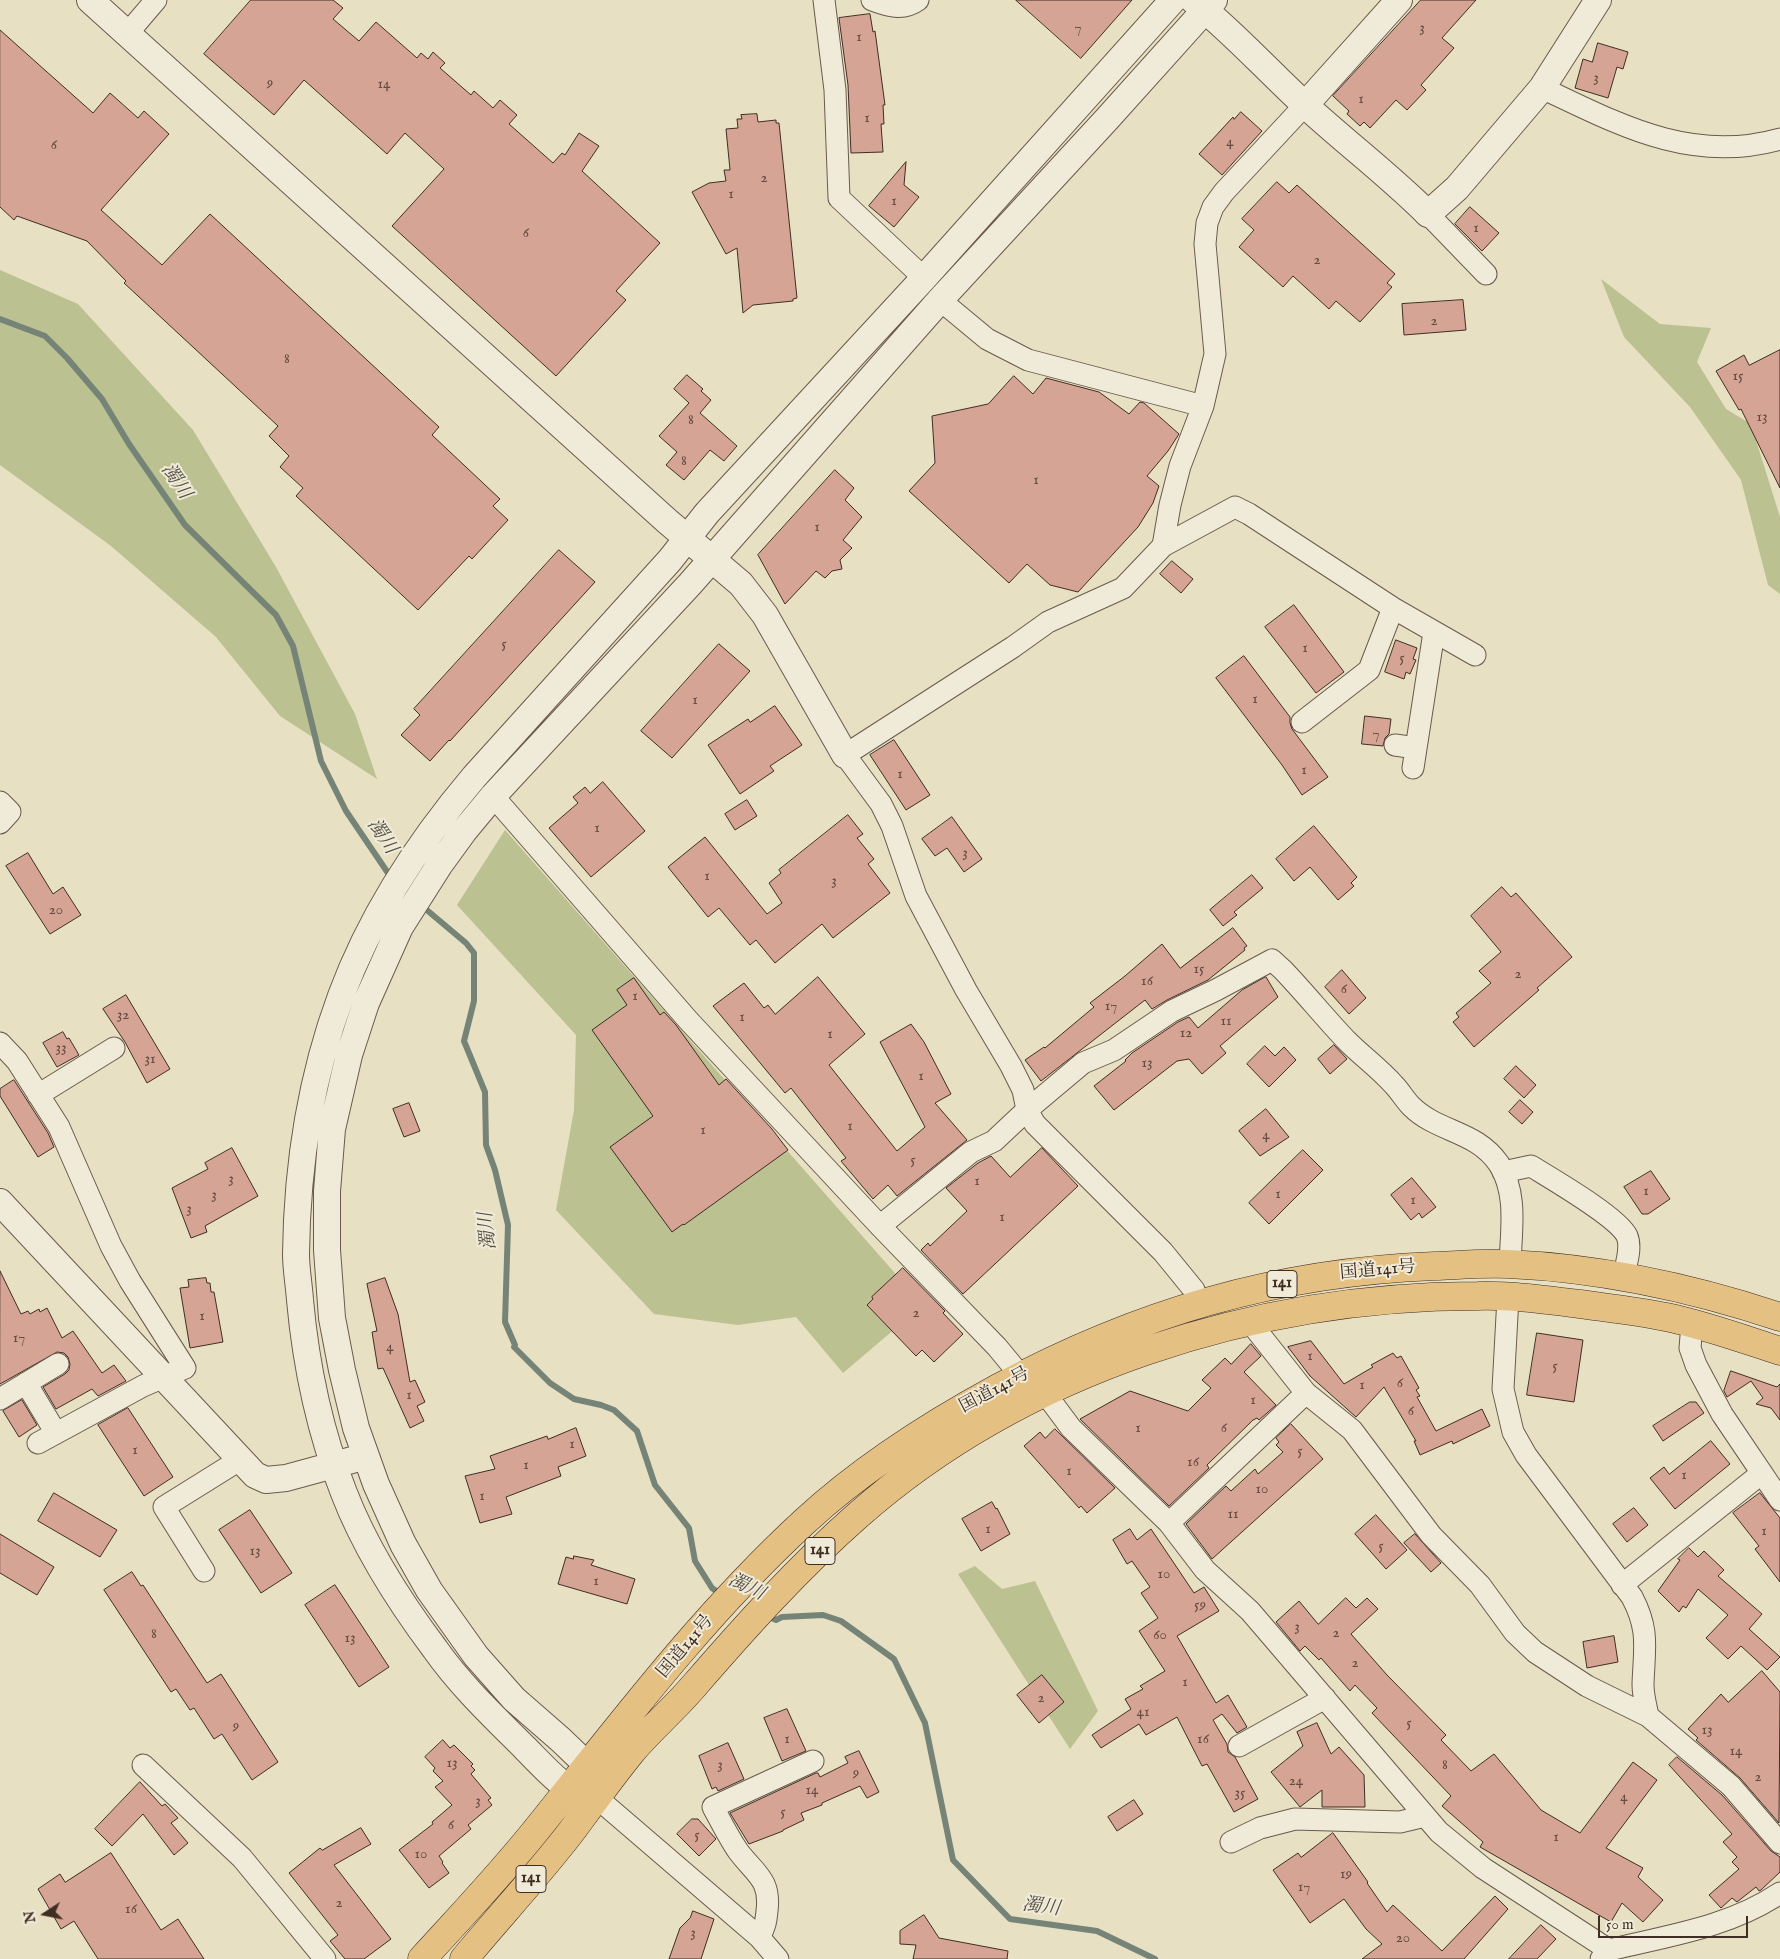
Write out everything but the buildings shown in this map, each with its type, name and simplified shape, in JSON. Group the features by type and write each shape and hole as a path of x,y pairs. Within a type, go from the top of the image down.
{"highway":[{"name":"国道141号","path":"422,1959 539,1828 587,1765 723,1603 807,1519 889,1456 944,1418 1081,1346 1199,1303 1302,1279 1367,1270 1510,1264 1623,1277 1736,1302 1780,1317"},
{"name":"国道141号","path":"464,1959 570,1833 636,1747 692,1689 720,1653 785,1586 856,1517 896,1484 986,1424 1045,1393 1105,1366 1147,1351 1203,1333 1250,1322 1348,1304 1470,1296 1546,1300 1669,1317 1780,1351"}],"street":[{"path":"90,0 741,584 765,615 845,755 885,811 916,896 966,990 1011,1066 1023,1090 1028,1110 1035,1124 1163,1252 1194,1290 1199,1303"},
{"path":"127,34 156,0"},
{"path":"824,0 836,90 839,198 924,278"},
{"path":"872,0 898,7 906,6 918,0"},
{"path":"778,1959 759,1937 596,1797 569,1789 500,1724 449,1669 410,1616 371,1551 345,1495 335,1465 311,1379 302,1323 296,1256 299,1194 307,1129 323,1054 341,996 361,949 381,910 420,845 474,777 670,560 707,513 924,278 1173,0"},
{"path":"1163,546 1170,505 1180,466 1203,406 1214,354 1206,244 1207,223 1212,207 1399,0"},
{"path":"1428,214 1457,188 1542,88 1598,0"},
{"path":"596,1797 587,1765 514,1699 476,1656 429,1590 403,1544 365,1456 344,1378 332,1318 327,1250 332,1129 349,1054 366,1003 400,927 440,864 493,796 712,559 940,300 1108,119 1204,3 1305,105 1400,187 1486,274"},
{"path":"1542,88 1617,124 1657,138 1684,144 1741,146 1780,139"},
{"path":"940,300 987,339 1028,360 1203,406"},
{"path":"845,755 1013,647 1048,622 1123,588 1163,546 1235,507 1393,608 1475,655"},
{"path":"1302,722 1369,670 1393,608"},
{"path":"1395,745 1415,758 1434,632"},
{"path":"493,796 688,1020 880,1226 997,1346 1021,1376"},
{"path":"0,802 10,812 0,823"},
{"path":"880,1226 971,1152 994,1141 1083,1063 1114,1050 1172,1011 1272,960 1348,1042 1394,1085 1411,1106 1430,1121 1471,1138 1487,1150 1507,1181 1512,1200 1510,1264"},
{"path":"0,1043 17,1061 59,1127 111,1246 125,1272 185,1368 143,1386 47,1438 26,1383"},
{"path":"38,1095 114,1048"},
{"path":"1502,1172 1531,1166 1613,1219 1627,1236 1628,1253 1623,1277"},
{"path":"0,1202 255,1475 266,1480 286,1478 365,1456"},
{"path":"1508,1297 1503,1389 1512,1432 1526,1455 1632,1597 1640,1612 1646,1644 1643,1687 1648,1716"},
{"path":"1250,1322 1306,1393 1352,1430 1431,1535 1480,1586 1514,1633 1535,1652 1580,1681 1648,1716 1731,1786 1780,1843"},
{"path":"1692,1324 1690,1348 1696,1366 1722,1414 1780,1500"},
{"path":"0,1399 58,1364"},
{"path":"1045,1393 1071,1428 1169,1523 1205,1570 1250,1611 1439,1832 1483,1868 1605,1954 1718,1924 1761,1906 1780,1893"},
{"path":"1169,1523 1306,1393"},
{"path":"204,1571 164,1507 240,1459"},
{"path":"1622,1584 1762,1473"},
{"path":"1239,1746 1325,1698"},
{"path":"759,1937 765,1928 768,1900 767,1887 738,1851 713,1808 814,1761"},
{"path":"143,1765 242,1858 325,1959"},
{"path":"1231,1842 1260,1828 1295,1819 1400,1822 1425,1816"}],"green space":[{"path":"0,270 78,304 193,430 276,567 355,714 377,779 280,716 216,637 111,546 0,465"},
{"path":"1601,279 1660,324 1711,328 1697,362 1726,409 1751,424 1780,517 1780,594 1768,585 1741,480 1690,407 1624,337"},
{"path":"505,830 923,1305 843,1373 796,1317 738,1325 654,1314 556,1210 574,1110 576,1035 457,905"},
{"path":"975,1566 1002,1589 1035,1581 1098,1711 1070,1749 958,1574"}],"waterway":[{"name":"濁川","path":"0,319 45,336 67,358 102,399 129,444 185,525 276,615 293,646 321,761 346,811 392,879"},
{"name":"濁川","path":"422,906 466,943 474,953 474,1001 464,1041 485,1092 486,1145 495,1170 508,1225 505,1322 515,1345 514,1347 550,1383 574,1399 614,1410 637,1431 655,1485 689,1528 695,1561 712,1588 722,1595"},
{"name":"濁川","path":"765,1615 776,1620 782,1617 823,1615 841,1621 894,1659 925,1723 953,1860 1010,1919 1097,1931 1155,1959"}]}
